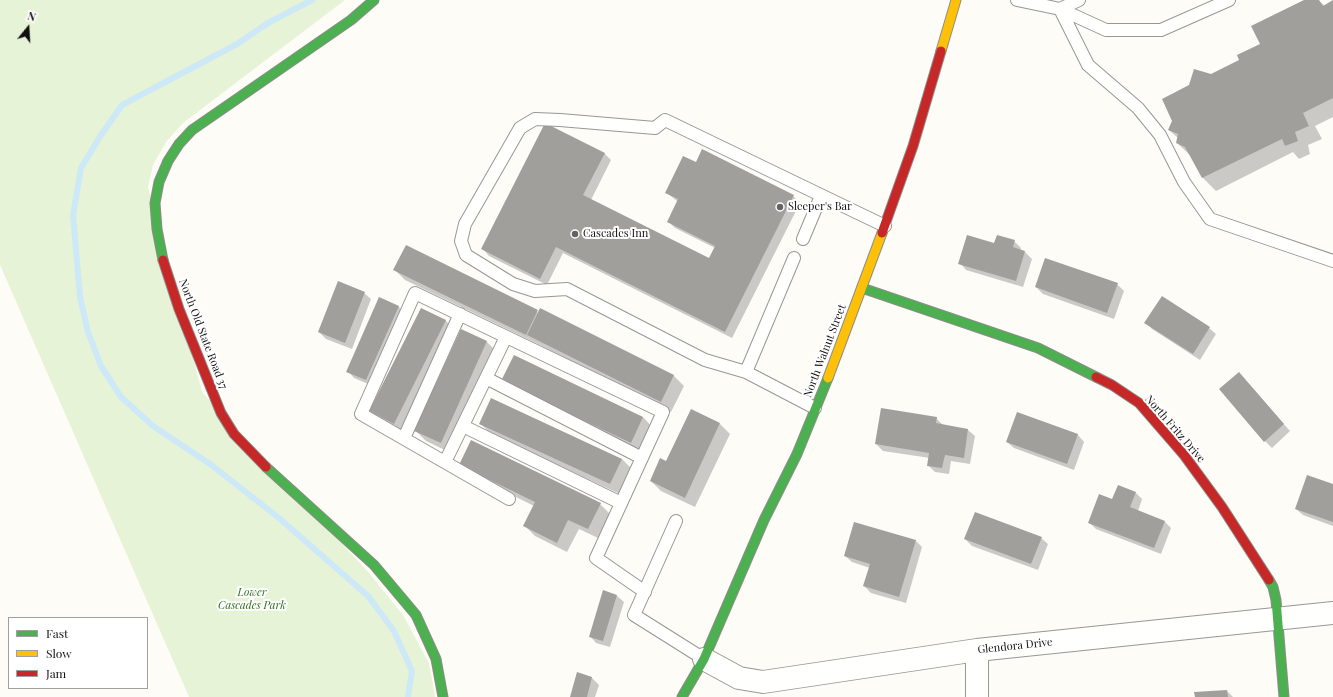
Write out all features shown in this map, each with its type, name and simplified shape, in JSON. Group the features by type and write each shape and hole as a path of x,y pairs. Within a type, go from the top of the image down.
{"street":[{"name":"North Old State Road 37","path":"374,0 351,20 192,130 179,144 168,161 159,182 155,202 157,229 162,256 179,309 221,413 234,434 250,452 374,565 412,610 427,636 436,659 443,697"},
{"name":"North Walnut Street","path":"682,697 704,658 816,408 885,226 913,146 956,0"},
{"name":"North Fritz Drive","path":"862,288 1038,348 1112,384 1139,403 1184,455 1253,555 1273,587 1284,697"},
{"name":"Glendora Drive","path":"704,658 740,678 763,682 977,650 1333,613"},
{"path":"977,650 978,697"}],"lane":[{"path":"1017,0 1060,9 1106,30 1161,30 1203,5 1229,0"},
{"path":"1060,9 1079,0"},
{"path":"1060,9 1088,65 1138,108 1160,135 1184,182 1210,219 1333,261"},
{"path":"816,408 746,372 705,360 567,289 535,291 513,284 466,255 461,241 465,224 520,128 535,119 655,128 665,120 885,226"},
{"path":"802,239 821,196"},
{"path":"746,372 794,258"},
{"path":"509,499 361,414 415,293 663,412 596,558 645,592"},
{"path":"404,438 460,314"},
{"path":"445,462 506,337"},
{"path":"486,378 642,458"},
{"path":"463,426 621,503"},
{"path":"676,521 634,615 704,658"}],"green space":[{"name":"Lower Cascades Park","path":"0,0 345,0 183,123 166,142 153,165 148,187 202,392 369,573 403,615 429,663 435,697 189,697 0,265"}],"building":[{"path":"1304,0 1319,0 1323,6 1333,0 1333,98 1303,113 1309,126 1295,132 1298,141 1285,146 1282,139 1202,178 1185,147 1176,143 1178,134 1168,130 1172,121 1162,99 1189,85 1194,69 1211,74 1239,60 1237,55 1260,44 1251,26"},
{"name":"Cascades Inn","path":"545,123 605,153 583,195 709,258 715,246 667,222 678,199 665,193 683,156 696,162 702,149 794,195 725,332 556,247 540,279 481,249"},
{"path":"967,235 994,243 997,235 1015,240 1013,247 1025,251 1016,281 958,264"},
{"path":"406,245 538,310 526,335 393,270"},
{"path":"1045,258 1118,283 1107,313 1035,287"},
{"path":"338,281 365,292 345,343 318,332"},
{"path":"1162,296 1210,327 1193,354 1144,323"},
{"path":"379,297 399,306 366,380 346,372"},
{"path":"421,308 446,320 394,424 369,411"},
{"path":"540,308 674,375 661,402 527,335"},
{"path":"461,329 487,341 441,443 414,431"},
{"path":"514,355 643,417 631,443 501,381"},
{"path":"1239,372 1284,424 1264,442 1219,389"},
{"path":"491,398 622,459 610,484 479,424"},
{"path":"881,408 937,417 936,423 968,429 964,458 945,455 942,468 927,466 929,453 875,444"},
{"path":"691,409 720,423 685,498 650,481 660,458 666,461"},
{"path":"1017,412 1078,434 1067,464 1006,442"},
{"path":"471,440 601,503 588,529 568,520 557,543 523,526 535,502 459,465"},
{"path":"1307,475 1333,484 1333,522 1295,509"},
{"path":"1118,485 1136,492 1130,507 1165,521 1154,548 1088,523 1099,494 1112,499"},
{"path":"975,512 1042,537 1031,564 964,539"},
{"path":"854,522 916,540 899,597 863,586 870,564 844,556"},
{"path":"603,590 617,595 603,641 589,637"},
{"path":"577,672 592,677 587,697 570,697"},
{"path":"1227,690 1228,697 1195,697 1194,692"}],"waterway":[{"path":"312,0 268,23 237,44 122,105 101,135 81,168 73,215 80,297 88,332 101,366 121,397 153,426 210,464 279,518 368,596 394,631 412,671 408,697"}],"traffic: fast":[{"path":"163,260 157,229 155,203 159,182 168,161 179,144 192,130 351,20 374,0"},
{"path":"862,288 1038,348 1096,377"},
{"path":"682,697 704,659 764,520 797,454 828,378"},
{"path":"266,467 374,565 416,615 436,659 443,697"},
{"path":"1269,580 1273,587 1276,600 1284,697"}],"traffic: slow":[{"path":"941,51 956,0"},
{"path":"828,378 882,233"}],"traffic: jam":[{"path":"882,233 913,146 941,51"},
{"path":"163,260 179,309 221,413 234,434 266,467"},
{"path":"1096,377 1112,385 1139,403 1184,455 1222,507 1269,580"}],"place":[{"name":"Sleeper's Bar","path":"780,207"},
{"name":"Cascades Inn","path":"575,234"}]}
